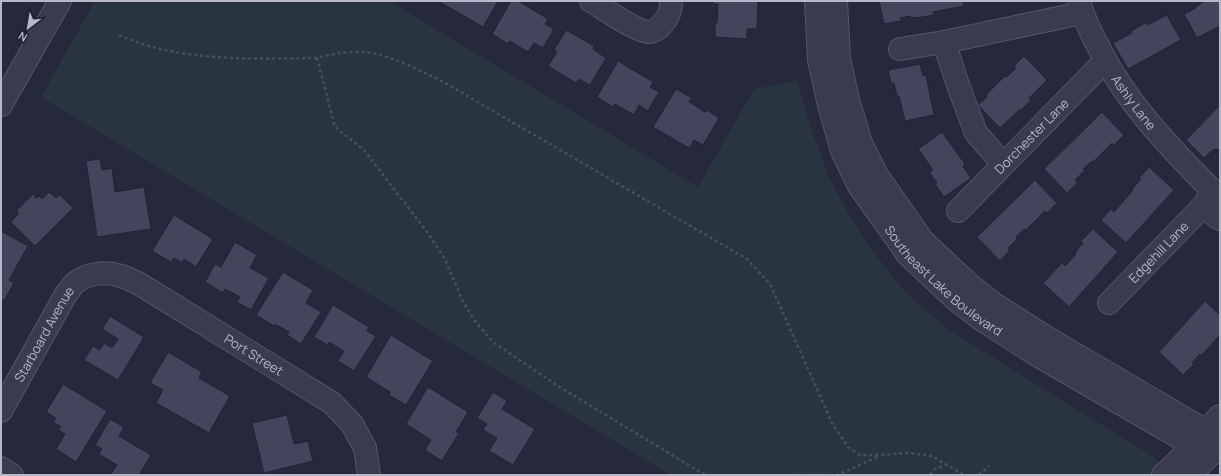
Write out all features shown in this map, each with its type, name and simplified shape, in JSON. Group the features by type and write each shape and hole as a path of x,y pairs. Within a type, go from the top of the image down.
{"street":[{"path":"1,106 60,1"},
{"path":"591,1 639,30 664,35 671,1"},
{"name":"Southeast Lake Boulevard","path":"816,1 819,60 829,105 842,151 859,186 908,255 956,300 982,320 1035,354 1212,439"},
{"name":"Southeast Lake Boulevard","path":"836,1 839,58 848,100 861,143 876,175 923,242 969,284 994,304 1212,439"},
{"path":"900,50 944,42 1081,7"},
{"name":"Ashly Lane","path":"1081,7 1105,60 1125,92 1154,129 1213,191 1209,207 1212,213 1220,219"},
{"path":"944,42 976,133 1003,164"},
{"name":"Dorchester Lane","path":"958,211 1105,60"},
{"name":"Edgehill Lane","path":"1109,303 1213,191"},
{"name":"Port Street","path":"100,274 109,273 121,276 138,284 332,403 352,424 365,448 369,475"},
{"name":"Starboard Avenue","path":"1,411 73,284 82,279 100,274"},
{"path":"1163,475 1212,439"},
{"path":"1190,475 1212,439"},
{"path":"1,468 12,475"}],"path":[{"path":"119,35 170,52 232,58 317,58 337,53 364,52 392,59 440,80 747,259 770,284 833,425 848,447 860,455 907,453 932,456 964,475"},
{"path":"317,58 335,127 364,150 427,232 445,259 467,308 475,321 493,342 558,386 705,475"},
{"path":"794,475 837,475 882,455"},
{"path":"930,475 935,469 946,465"},
{"path":"979,475 989,466"}],"shaded area":[{"path":"95,1 389,1 698,187 754,89 797,81 811,128 827,173 847,211 870,247 903,290 946,328 1154,457 1172,475 671,475 41,97"}],"building":[{"path":"498,1 483,27 440,2"},
{"path":"511,1 518,1 548,19 545,24 554,29 543,48 534,43 528,52 510,41 508,44 492,34"},
{"path":"713,1 758,1 757,29 747,29 747,39 715,37 715,23 717,23 718,4 713,4"},
{"path":"879,1 963,1 964,6 933,12 934,15 916,18 910,18 910,16 900,18 901,21 884,24"},
{"path":"1205,1 1220,1 1220,26 1197,38 1184,14 1196,8 1195,7"},
{"path":"1167,15 1181,40 1128,69 1113,43 1132,33 1131,31 1147,22 1148,25"},
{"path":"566,30 594,46 593,49 606,58 590,85 579,79 576,83 548,66 557,52 554,50"},
{"path":"1024,56 1047,80 1029,98 1031,100 1000,128 978,105 1005,76 1007,77 1016,68 1014,66"},
{"path":"618,61 653,82 650,87 659,92 648,111 639,105 634,115 615,104 613,107 597,97"},
{"path":"920,64 923,76 926,75 934,115 905,121 899,96 897,96 894,83 891,83 888,70"},
{"path":"676,89 692,98 689,102 705,112 707,110 719,118 703,145 694,140 689,148 653,127"},
{"path":"1220,105 1220,148 1218,150 1214,149 1204,158 1186,140"},
{"path":"1102,112 1124,135 1114,145 1112,143 1093,162 1092,161 1083,169 1085,170 1075,180 1078,182 1067,193 1044,169"},
{"path":"942,132 965,164 963,166 971,178 944,197 935,184 937,183 929,172 933,170 918,149"},
{"path":"100,159 102,170 112,168 115,192 144,187 151,229 97,237 86,161"},
{"path":"1149,167 1174,190 1126,243 1101,220 1111,209 1114,212 1133,190 1132,189 1141,179 1139,178"},
{"path":"1035,180 1057,203 1047,213 1045,211 1026,230 1024,229 1016,237 1017,239 1008,248 1010,250 1000,261 977,237"},
{"path":"49,192 56,198 60,195 73,208 35,246 11,222 18,214 17,210 33,194 36,198 39,196 42,199"},
{"path":"174,215 213,239 196,267 184,259 182,263 174,258 171,262 152,251"},
{"path":"1093,229 1118,252 1069,307 1043,283 1062,263 1065,266 1076,254 1075,253 1083,243 1081,241"},
{"path":"1,231 28,246 9,280 14,283 4,301 1,299"},
{"path":"235,242 257,255 250,268 269,278 251,310 237,302 240,297 225,289 223,293 205,282 215,264 221,267"},
{"path":"283,272 313,290 306,303 321,312 301,344 287,335 289,332 275,324 274,326 256,315"},
{"path":"1205,301 1220,315 1220,335 1201,356 1200,354 1192,363 1194,364 1183,375 1159,352"},
{"path":"333,305 369,327 367,331 376,336 354,371 338,361 344,351 329,342 327,345 314,337"},
{"path":"110,316 144,337 118,380 84,360 93,346 100,350 104,343 112,348 118,339 102,329"},
{"path":"391,335 433,361 406,405 389,395 390,392 366,377"},
{"path":"168,352 202,372 199,378 230,396 209,433 156,403 163,390 150,383"},
{"path":"63,384 107,411 76,462 56,449 65,434 58,430 61,427 53,422 56,418 46,412"},
{"path":"428,387 468,412 456,432 459,433 442,461 425,450 431,440 406,424"},
{"path":"493,392 507,401 502,409 535,429 513,465 489,451 497,438 483,430 487,424 477,418"},
{"path":"287,415 294,444 308,441 313,461 264,473 252,423"},
{"path":"110,419 124,427 119,436 151,455 139,475 110,475 117,465 99,454 102,449 95,445"}]}
